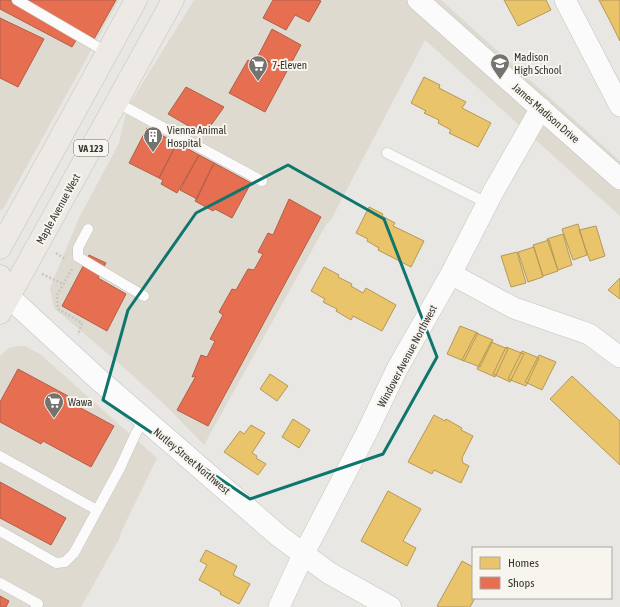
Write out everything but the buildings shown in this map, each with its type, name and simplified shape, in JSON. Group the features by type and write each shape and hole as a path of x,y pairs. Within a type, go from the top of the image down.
{"main road":[{"name":"VA 123","path":"0,248 136,0"},
{"name":"Maple Avenue West","path":"3,301 172,0"},
{"path":"0,276 3,301"}],"street":[{"name":"James Madison Drive","path":"418,0 620,178"},
{"path":"565,0 620,106"},
{"name":"Windover Avenue Northwest","path":"279,607 303,555 366,434 397,369 450,274 487,203 541,108"},
{"path":"450,274 514,308 588,334 620,357"},
{"name":"Nutley Street Northwest","path":"3,301 303,555 338,579 390,607"}],"lane":[{"path":"17,0 108,53"},
{"path":"116,102 262,182"},
{"path":"387,153 487,203"},
{"path":"88,229 78,248 78,257 144,296"},
{"path":"0,531 56,563 65,562 74,554 144,420"},
{"path":"0,456 98,510"},
{"path":"0,583 38,604 36,607"}],"path":[{"path":"50,249 69,261"},
{"path":"71,265 72,269 57,295 58,309 82,322 78,335"},
{"path":"39,272 63,284"}],"highlighted area":[{"path":"288,165 384,219 437,357 383,454 250,499 103,400 128,310 196,213"}],"shaded area":[{"path":"0,0 119,0 3,209 0,210"},
{"path":"194,0 441,0 620,161 620,216 425,40 332,218 326,225 204,445 166,406 121,365 54,308 50,288 79,218 119,143 127,108"},
{"path":"25,346 40,354 157,458 119,539 81,607 0,607 0,356 9,348"}],"place":[{"name":"Madison High School","path":"500,80"},
{"name":"7-Eleven","path":"258,82"},
{"name":"Vienna Animal Hospital","path":"153,153"},
{"name":"Wawa","path":"54,419"}]}
